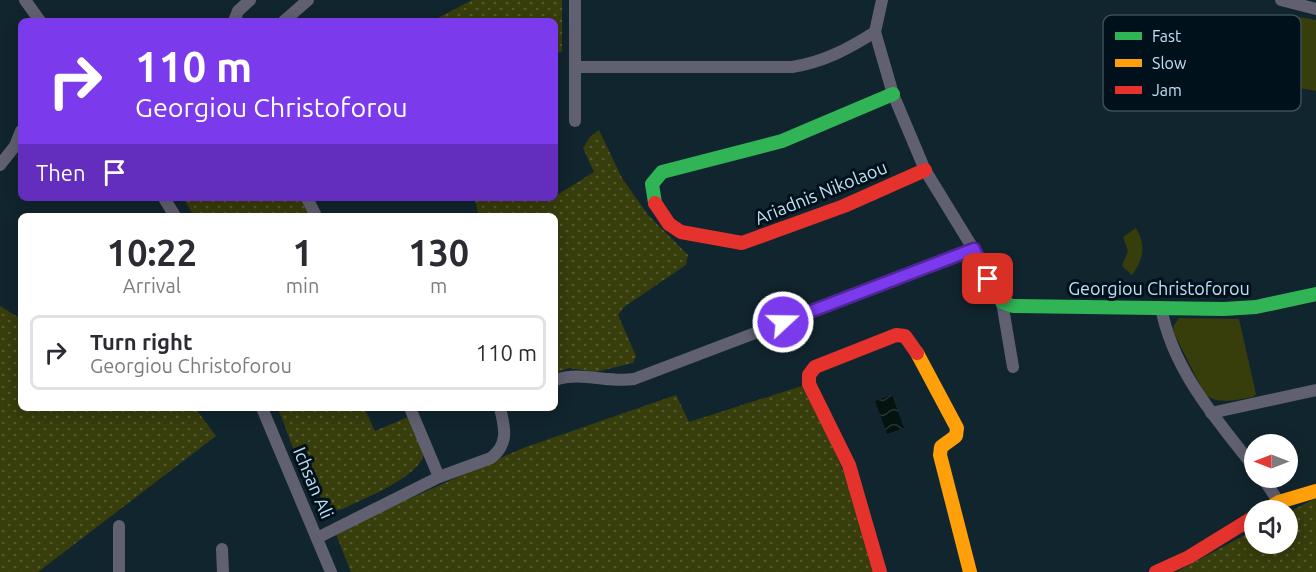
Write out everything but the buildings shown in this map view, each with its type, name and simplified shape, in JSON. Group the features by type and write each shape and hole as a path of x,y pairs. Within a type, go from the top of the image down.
{"street":[{"path":"25,0 38,18"},
{"path":"235,18 238,10 250,0"},
{"path":"287,18 308,0"},
{"path":"575,0 575,121"},
{"path":"882,0 875,32 893,94 925,170 974,249 1002,302 1013,367"},
{"path":"1281,0 1316,9"},
{"path":"575,67 792,67 810,64 841,53 875,32"},
{"name":"Ariadnis Nikolaou","path":"893,94 782,141 662,172 652,184 655,205 669,224 681,232 742,243 844,206 925,170"},
{"path":"2,159 18,136"},
{"path":"558,379 579,375 602,381 634,379 974,249"},
{"name":"Georgiou Christoforou","path":"1002,302 1013,306 1224,309 1256,307 1316,294"},
{"path":"1161,307 1165,331 1175,355 1211,412 1244,454"},
{"path":"880,572 849,465 809,384 809,375 815,367 896,335 905,336 912,344 957,428 956,436 941,447 940,455 970,572"},
{"path":"1211,412 1316,390"},
{"name":"Ichsan Ali","path":"263,411 332,572"},
{"path":"411,411 439,477"},
{"path":"317,538 439,477 491,458 498,452 505,436 501,411"},
{"path":"1286,500 1316,491"},
{"path":"1156,572 1189,557 1244,524"},
{"path":"119,526 119,572"},
{"path":"222,549 223,572"}],"green space":[{"path":"472,0 562,0 562,52 558,53 558,18 438,18"},
{"path":"1301,17 1316,20 1316,91 1301,88"},
{"path":"599,130 622,178 648,215 688,255 686,265 624,307 618,315 636,356 633,363 595,372 569,368 558,372 558,213 478,213 475,201 558,201 558,194 594,172 583,148 590,137"},
{"path":"185,201 306,201 312,213 192,213"},
{"path":"1136,228 1141,240 1142,252 1132,275 1122,266 1128,251 1123,237"},
{"path":"0,306 18,317 18,411 197,411 216,436 38,572 0,572"},
{"path":"1179,318 1239,319 1256,394 1253,397 1222,401 1205,395 1174,333 1173,327"},
{"path":"805,385 848,482 877,572 351,572 335,532 523,448 676,395 689,422"},
{"path":"279,411 365,411 375,431 408,417 420,438 424,451 422,460 404,477 378,493 343,509 331,511 302,472"},
{"path":"1316,498 1316,572 1176,572 1244,535 1244,554 1298,554 1298,507"}],"water":[{"path":"892,395 904,428 887,434 875,401"}],"traffic: fast":[{"path":"655,203 652,184 662,172 782,141 893,94"},
{"path":"1002,302 1013,306 1224,309 1256,307 1316,294"}],"traffic: slow":[{"path":"917,353 957,428 956,436 941,447 940,455 970,572"},
{"path":"1286,500 1316,491"}],"traffic: jam":[{"path":"655,203 669,224 681,232 742,243 844,206 925,170"},
{"path":"880,572 849,465 809,384 809,375 815,367 896,335 905,336 917,353"},
{"path":"1156,572 1189,557 1244,523"}],"route":[{"path":"783,322 974,249 988,279"}]}
